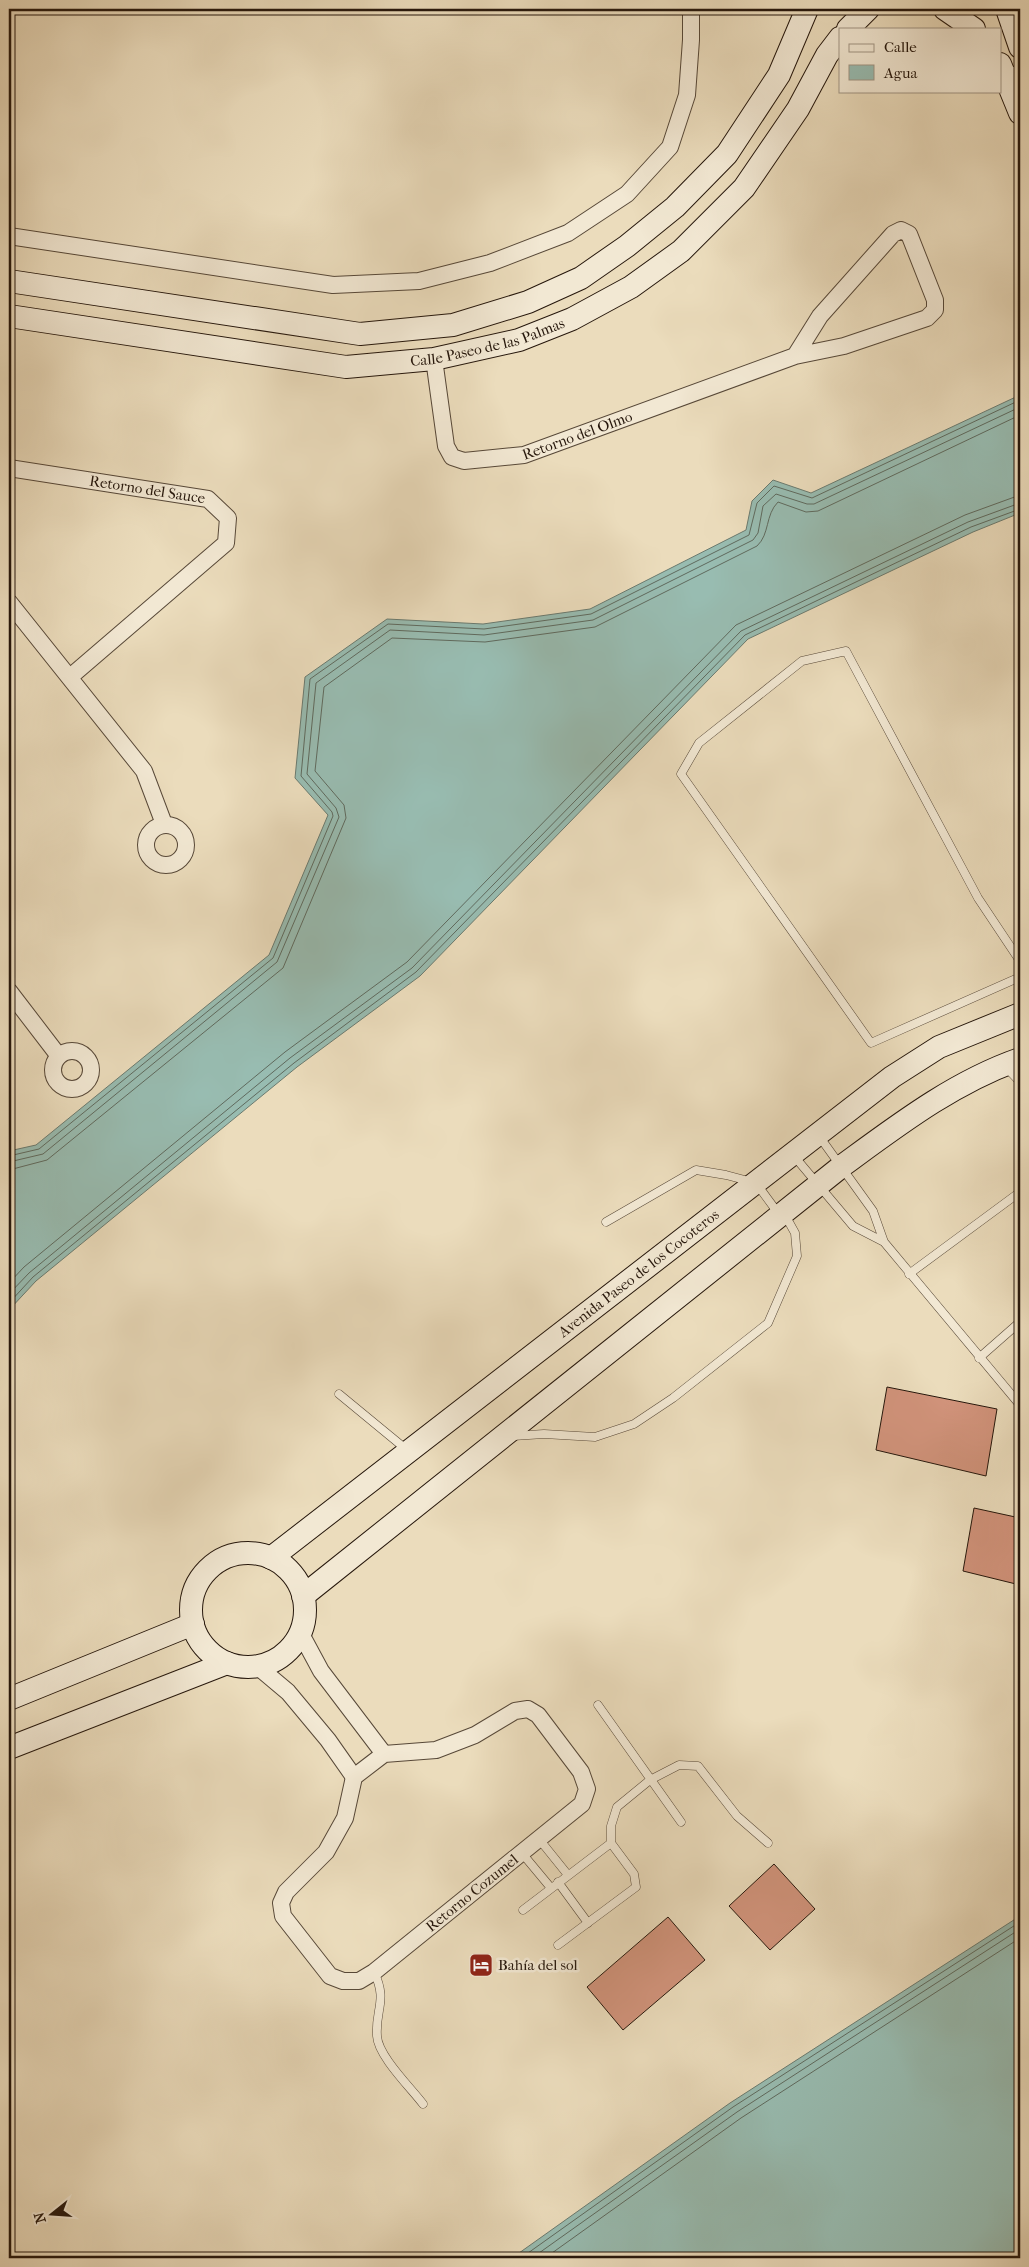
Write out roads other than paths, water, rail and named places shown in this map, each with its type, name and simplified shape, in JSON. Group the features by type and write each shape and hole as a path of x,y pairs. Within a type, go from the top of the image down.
{"street":[{"path":"9,236 333,285 419,281 490,263 568,233 627,194 670,147 687,95 692,40 691,9"},
{"name":"Calle Paseo de las Palmas","path":"9,281 360,334 453,325 528,302 581,278 627,246 675,207 727,154 779,75 807,9"},
{"path":"849,28 868,9"},
{"path":"945,9 973,28"},
{"path":"1007,9 1020,47"},
{"name":"Calle Paseo de las Palmas","path":"9,316 346,367 434,359 518,340 572,319 631,287 681,251 744,188 798,110 827,55 839,39"},
{"path":"1009,72 1020,113"},
{"name":"Retorno del Olmo","path":"434,359 446,446 452,457 464,461 524,455 795,356 844,346 927,318 935,310 935,300 909,234 901,230 893,234 820,316 795,356"},
{"path":"246,352 252,318"},
{"name":"Retorno del Sauce","path":"9,468 208,499 228,518 226,543 70,677"},
{"path":"9,602 144,771 164,824"},
{"path":"9,991 58,1055"},
{"name":"Avenida Paseo de los Cocoteros","path":"271,1558 892,1077 938,1047 1020,1014"},
{"path":"303,1596 842,1166 915,1112 952,1090 1012,1062"},
{"path":"254,1553 271,1558 285,1566 296,1579 303,1596 304,1614 300,1632 290,1648 281,1656 257,1666 227,1663 212,1654 200,1640 193,1624 191,1606 195,1588 204,1572 218,1560 235,1554 254,1553"},
{"path":"9,1699 193,1624"},
{"path":"257,1666 288,1692 328,1740 354,1778 384,1754 321,1671 300,1632"},
{"path":"9,1748 227,1663"},
{"name":"Retorno Cozumel","path":"354,1778 345,1818 326,1852 286,1892 281,1903 282,1916 330,1976 343,1982 359,1981 374,1972 582,1804 587,1789 581,1772 538,1714 528,1709 515,1711 475,1735 436,1750 384,1754"}],"lane":[{"path":"1020,961 978,898 846,651 802,661 699,743 681,774 870,1043 1020,977"},
{"path":"1012,1062 1020,1082"},
{"path":"818,1135 873,1211 884,1242 1020,1405"},
{"path":"793,1154 853,1226 884,1242"},
{"path":"503,1436 544,1434 595,1437 634,1424 673,1398 768,1324 797,1256 795,1233 756,1183 726,1175 696,1170 606,1222"},
{"path":"909,1274 1020,1192"},
{"path":"979,1358 1020,1322"},
{"path":"339,1394 409,1452"},
{"path":"598,1705 681,1822"},
{"path":"558,1945 636,1886 634,1874 611,1843 611,1826 617,1807 650,1780 679,1765 698,1766 737,1816 768,1843"},
{"path":"539,1839 568,1875"},
{"path":"523,1910 611,1843"},
{"path":"521,1852 551,1888"},
{"path":"558,1882 588,1923"},
{"path":"374,1972 381,1986 382,2000 377,2037 381,2050 423,2104"}],"water":[{"path":"1020,395 1020,513 973,532 748,639 420,976 297,1067 36,1281 9,1310 9,1151 36,1145 269,955 328,815 295,778 305,677 387,619 483,624 590,609 746,530 752,501 773,480 811,493"},
{"path":"1020,1916 1020,2258 512,2258 730,2103"}],"place":[{"name":"Bahía del sol","path":"481,1965"}]}
